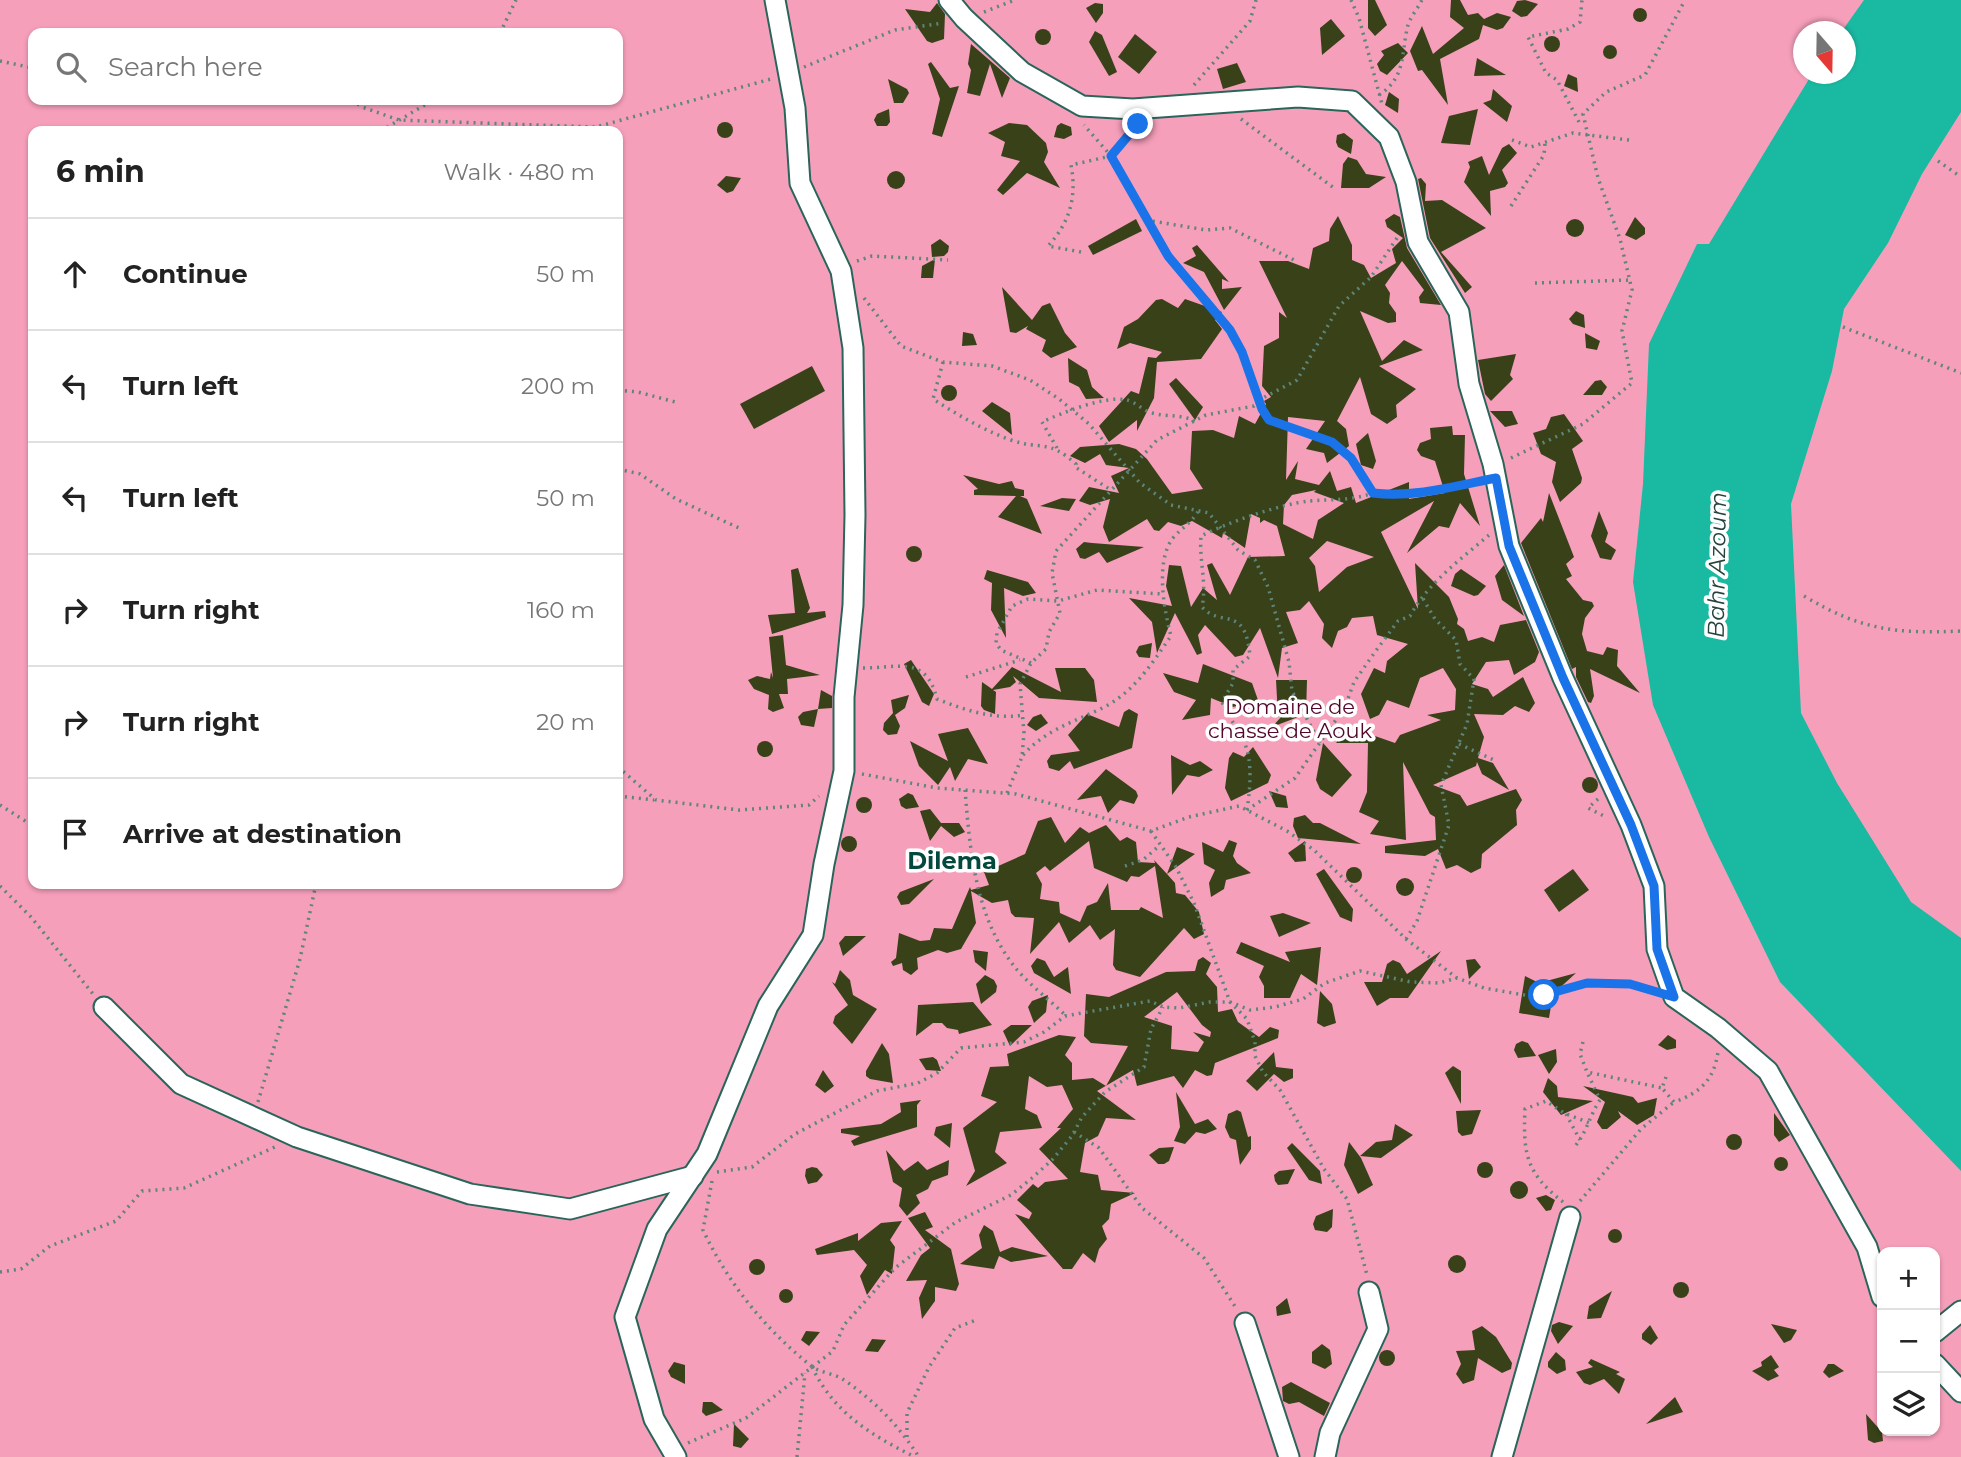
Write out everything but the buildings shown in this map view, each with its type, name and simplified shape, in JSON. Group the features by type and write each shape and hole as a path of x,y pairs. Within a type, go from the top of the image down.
{"street":[{"path":"674,1454 654,1419 625,1317 657,1230 707,1154 737,1087 768,1006 813,935 824,864 844,772 844,697 853,606 855,541 853,348 838,267 800,183 795,108 775,0"},
{"path":"949,0 964,18 1022,72 1082,106 1151,107 1298,97 1352,101 1390,137 1406,182 1418,242 1459,313 1469,384 1494,472 1509,546 1538,619 1631,825 1654,886 1657,949 1674,997 1727,1035 1768,1071 1867,1247 1877,1280"},
{"path":"104,1007 181,1084 296,1137 470,1194 570,1209 692,1176"},
{"path":"1502,1457 1572,1214"},
{"path":"1325,1457 1330,1433 1378,1329 1369,1292"},
{"path":"1940,1328 1961,1311"},
{"path":"1245,1323 1289,1457"},
{"path":"1940,1369 1961,1392"}],"path":[{"path":"502,28 516,0"},
{"path":"600,126 788,74 895,30 964,18 1014,0"},
{"path":"1173,106 1209,71 1227,44 1250,21 1256,0"},
{"path":"1351,0 1359,18 1390,137"},
{"path":"1380,95 1389,88 1404,59 1408,23 1422,0"},
{"path":"1579,122 1557,80 1546,73 1528,37 1568,29 1580,22 1582,0"},
{"path":"1573,133 1583,114 1606,92 1645,75 1685,0"},
{"path":"0,61 28,67"},
{"path":"1076,103 1083,123 1111,156 1168,256 1230,330 1242,352 1269,420 1332,442 1351,458 1373,493"},
{"path":"1220,103 1334,188"},
{"path":"364,105 399,120 568,126"},
{"path":"389,126 424,105"},
{"path":"1081,252 1048,246 1059,233 1072,206 1075,184 1071,165 1111,156 1151,107"},
{"path":"1247,810 1250,791 1245,743 1229,721 1222,702 1233,683 1233,670 1250,656 1248,637 1237,621 1207,612 1202,607 1206,585 1199,560 1201,536 1280,506 1307,501 1351,501 1373,493 1392,495 1422,492 1494,472 1583,424 1632,383 1622,331 1632,290 1583,114"},
{"path":"1512,140 1531,148 1573,133 1629,140"},
{"path":"1511,206 1544,155 1545,143"},
{"path":"1938,161 1961,177"},
{"path":"1146,219 1206,230 1230,228 1298,262"},
{"path":"1021,757 1023,715 1020,684 1031,663 1046,649 1049,632 1060,613 1052,573 1056,551 1157,440 1224,410 1254,406 1259,400 1297,380 1339,306 1371,277 1377,264 1414,220"},
{"path":"948,260 872,256 838,267 901,346 943,362 992,366 1009,372 1059,399 1100,435 1128,472 1171,505 1209,513 1238,551 1255,560 1268,587 1289,662 1292,691 1320,743"},
{"path":"1535,283 1630,280"},
{"path":"1843,327 1961,373"},
{"path":"943,362 933,400 984,429 1014,441 1058,448"},
{"path":"623,390 680,402"},
{"path":"1111,490 1075,467 1076,464 1058,448 1042,422 1070,410 1126,400 1151,413 1179,414 1195,421"},
{"path":"623,470 640,474 676,499 739,528"},
{"path":"1006,793 1021,757 1036,740 1107,705 1140,680 1171,636 1162,594 1163,571 1172,538 1191,524 1199,510"},
{"path":"1247,810 1295,778 1345,707 1354,682 1398,621 1410,616 1422,597 1504,522"},
{"path":"1031,663 1001,650 996,643 997,633 1012,606 1028,599 1058,601 1097,590 1162,594"},
{"path":"1804,596 1833,613 1878,629 1917,633 1961,631"},
{"path":"1406,939 1417,921 1449,825 1441,786 1459,744 1473,700 1474,679 1460,664 1456,640 1435,619 1422,597"},
{"path":"966,677 1022,659"},
{"path":"847,668 907,665 921,670 927,676 933,683 937,699 979,713 1010,717 1023,715"},
{"path":"1459,744 1494,760"},
{"path":"623,771 656,800"},
{"path":"623,797 739,810 809,805 844,772 965,790 1006,793 1151,831 1189,817 1239,806 1287,831 1314,850 1406,939 1457,978 1484,988 1530,996 1559,993 1587,983 1630,984 1674,997"},
{"path":"965,790 975,873 987,922 1014,967 1065,1016"},
{"path":"0,805 28,822"},
{"path":"1151,831 1194,904 1230,1002 1247,1019 1255,1042 1255,1056 1263,1072 1280,1090 1324,1169 1348,1199 1366,1266 1369,1292"},
{"path":"1125,866 1143,860 1160,845"},
{"path":"0,886 31,917 104,1007"},
{"path":"254,1117 300,960 315,889"},
{"path":"917,1457 865,1431 829,1396 812,1367 765,1323 716,1257 703,1230 714,1172 752,1167 795,1134 835,1111 877,1091 918,1083 937,1073 961,1048 1024,1042 1044,1032 1065,1016 1150,1001 1163,1007 1230,1002 1250,1010 1275,1007 1303,999 1325,983 1360,971 1411,982 1439,984 1457,978"},
{"path":"674,1454 746,1418 805,1373 833,1351 844,1325 895,1268 956,1222 1021,1186 1052,1160 1082,1117 1105,1092 1144,1067 1151,1029 1163,1007"},
{"path":"1590,1122 1566,1114 1546,1101 1534,1103 1525,1109 1524,1137 1530,1168 1572,1214 1641,1129 1674,1102 1696,1093 1708,1081 1727,1035"},
{"path":"1576,1146 1601,1100 1580,1054 1583,1042"},
{"path":"1587,1072 1662,1088 1674,1102"},
{"path":"1662,1088 1666,1077"},
{"path":"1566,1114 1580,1140"},
{"path":"1074,1132 1099,1148 1142,1208 1204,1258 1245,1323"},
{"path":"0,1272 21,1269 50,1246 116,1221 142,1191 184,1188 296,1137"},
{"path":"907,1439 907,1413 929,1367 955,1328 976,1320"},
{"path":"812,1367 842,1378 876,1405 907,1439 917,1457"},
{"path":"797,1457 805,1373"}],"green space":[{"name":"Domaine de chasse de Aouk","path":"0,0 1961,0 1961,1457 0,1457"}],"water":[{"name":"Bahr Azoum","path":"1864,0 1961,0 1961,112 1922,174 1888,243 1844,309 1832,371 1791,504 1801,713 1837,783 1911,902 1961,938 1961,1171 1780,982 1709,837 1653,705 1633,582 1643,484 1649,344 1697,244 1709,244 1806,84 1856,84 1856,21 1849,21"}],"district":[{"name":"Dilema","path":"952,860"}],"route":[{"path":"1138,124 1111,156 1168,256 1206,302 1220,314 1230,330 1242,352 1262,409 1269,420 1332,442 1351,458 1373,493 1392,495 1422,492 1496,478 1509,546 1563,678 1631,825 1654,886 1657,949 1674,997 1630,984 1587,983 1559,993 1544,995"}]}
